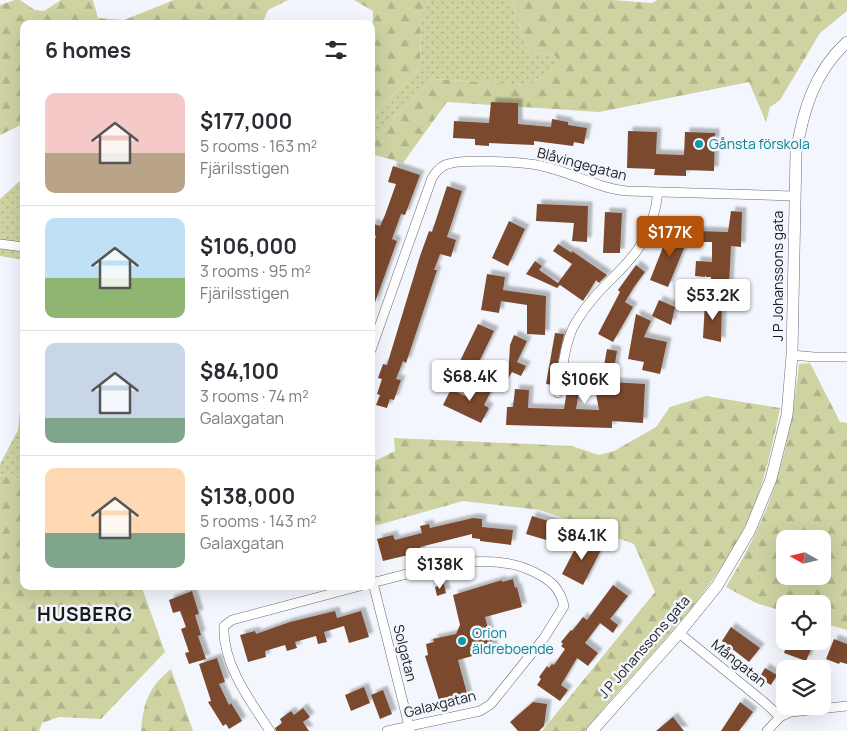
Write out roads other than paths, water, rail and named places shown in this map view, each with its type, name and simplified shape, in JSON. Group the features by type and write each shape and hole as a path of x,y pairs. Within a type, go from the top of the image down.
{"street":[{"name":"J P Johanssons gata","path":"592,731 718,586 737,555 760,508 771,479 787,414 792,355 796,153 802,120 811,91 823,69 847,42"},
{"name":"Blåvingegatan","path":"375,339 432,178 437,170 446,164 457,161 528,164 553,169 610,189 794,196"},
{"path":"558,393 570,335 576,322 594,298 620,272 640,247 652,223 658,192"},
{"path":"0,244 20,246"},
{"path":"792,355 847,357"},
{"name":"Galaxgatan","path":"375,582 466,562 506,562 532,571 557,586 564,606 560,615 491,704 480,710 410,729 387,731"},
{"path":"270,731 247,696 236,673 223,639 224,626 232,620 345,590"},
{"name":"Solgatan","path":"374,590 410,729"},
{"name":"Mångatan","path":"679,633 780,717"},
{"path":"767,731 780,717 791,712 847,706"}],"place":[{"name":"Gånsta förskola","path":"699,144"},
{"name":"Orion äldreboende","path":"462,641"}],"district":[{"name":"HUSBERG","path":"85,614"}]}
